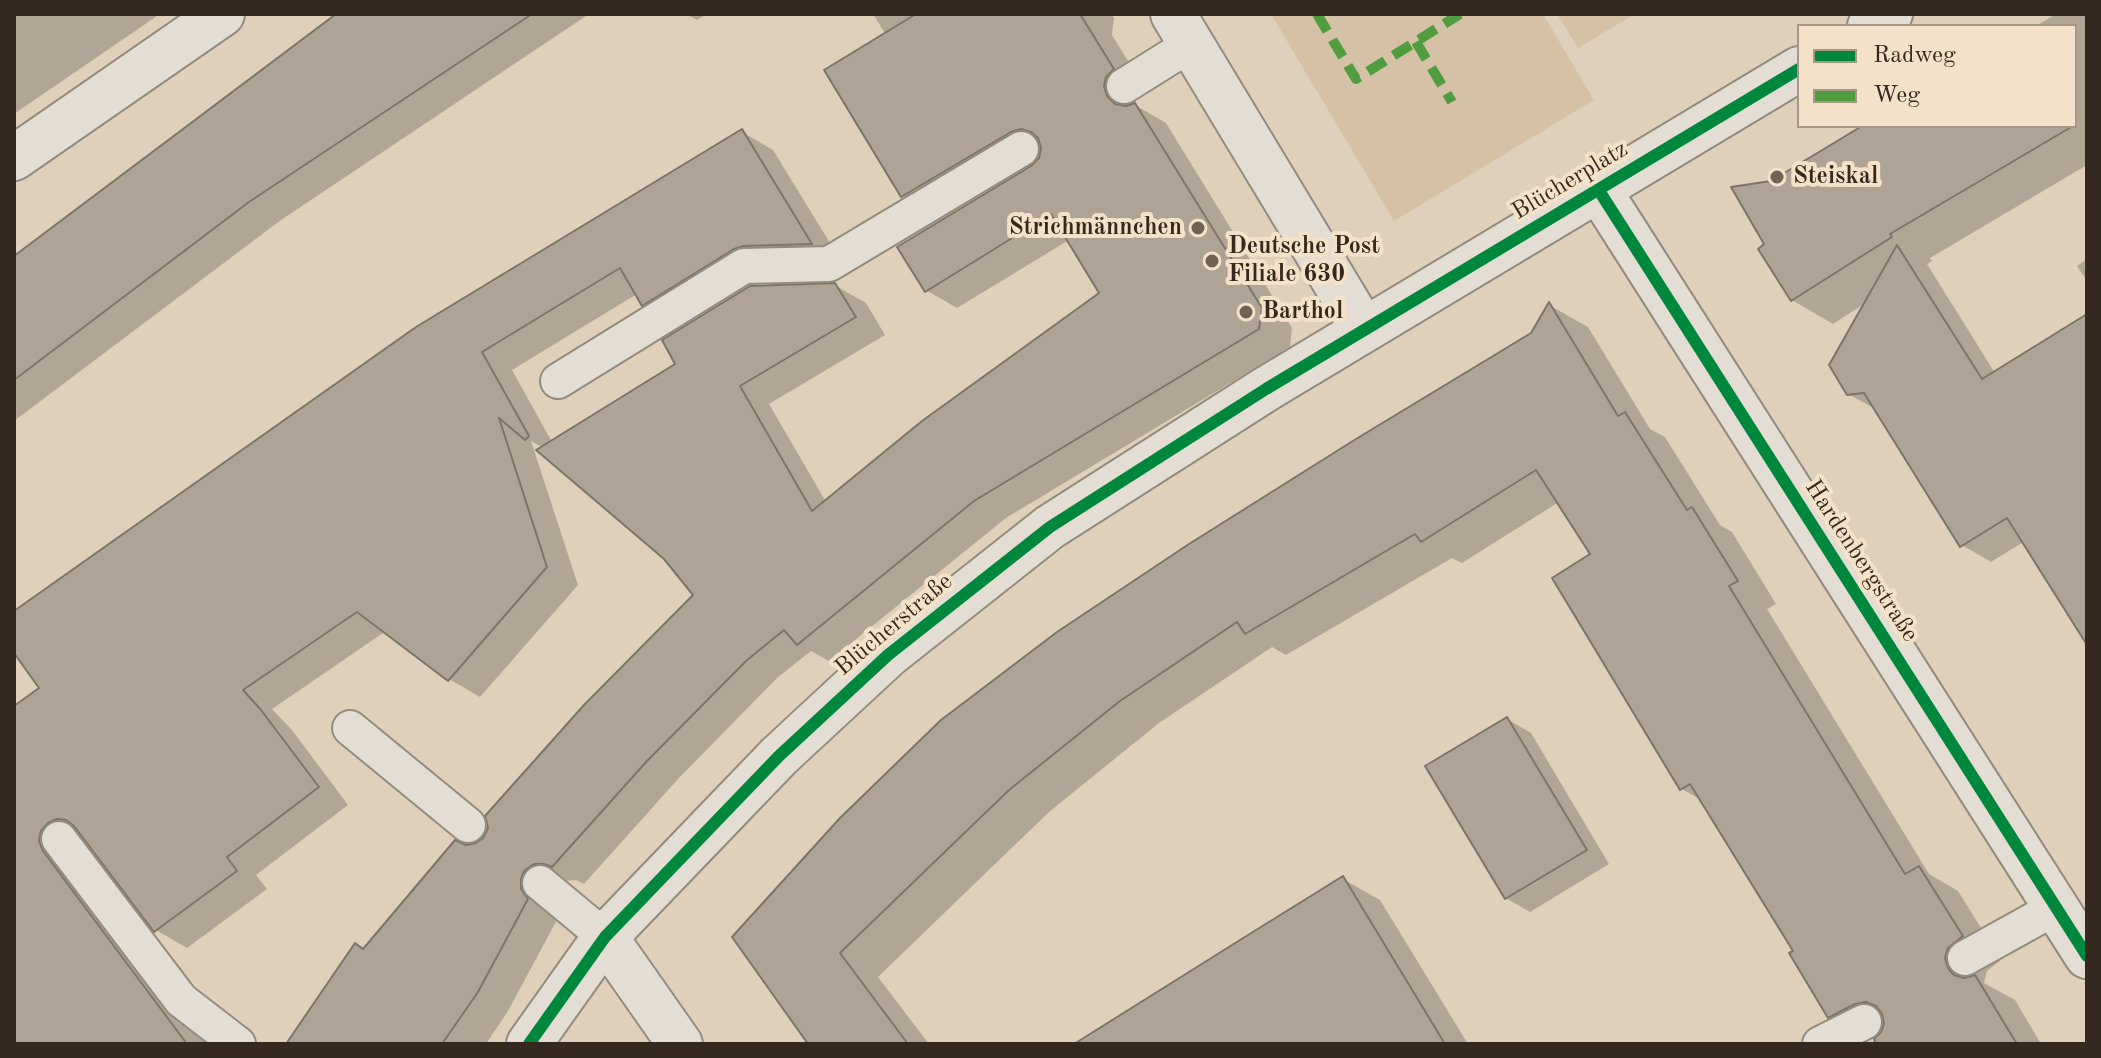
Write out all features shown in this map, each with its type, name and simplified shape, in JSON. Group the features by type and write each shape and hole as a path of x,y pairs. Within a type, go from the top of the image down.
{"street":[{"path":"14,158 222,14"},
{"path":"1182,29 1364,330"},
{"name":"Blücherplatz","path":"1364,330 1797,70"},
{"name":"Hardenbergstraße","path":"1598,189 2087,956"},
{"name":"Blücherstraße","path":"529,1044 605,937 779,756 888,655 1050,527 1364,330"},
{"path":"605,937 680,1044"}],"lane":[{"path":"1124,86 1182,29"},
{"path":"558,381 744,266 829,264 1021,149"},
{"path":"350,728 468,825"},
{"path":"59,839 181,1000 238,1044"},
{"path":"540,883 605,937"},
{"path":"1965,958 2057,907"},
{"path":"1820,1044 1864,1022"}],"shaded area":[{"path":"1271,14 1543,14 1594,100 1394,221"},
{"path":"1557,14 1635,14 1578,48"}],"building":[{"path":"336,14 532,14 249,202 14,380 14,256"},
{"path":"916,14 1080,14 1114,69 1106,77 1104,86 1107,96 1115,104 1126,106 1135,103 1262,308 1259,329 974,501 797,645 784,630 746,661 647,761 552,867 534,864 524,871 521,889 528,899 478,992 442,1044 286,1044 355,943 363,949 455,840 466,845 483,838 488,828 485,816 584,705 693,595 664,559 536,450 675,364 662,340 750,286 835,283 856,317 740,386 812,511 922,421 1099,293 1051,214 925,292 897,247 1031,166 1039,158 1041,148 1038,138 1031,132 1021,129 1011,132 901,197 824,70"},
{"path":"1859,128 2070,128 1890,234 1892,237 1791,301 1758,249 1764,244 1731,187 1771,181"},
{"path":"742,129 812,244 734,249 642,306 620,268 482,352 529,436 525,440 499,418 547,567 448,681 357,612 243,690 319,787 227,857 237,871 154,932 74,826 66,820 57,819 41,831 39,841 43,851 187,1044 14,1044 14,706 39,688 14,653 14,611 416,327"},
{"path":"1897,245 1982,379 2087,314 2087,645 2007,518 1960,547 1864,393 1847,395 1829,365"},
{"path":"1549,302 1618,416 1625,412 1687,510 1692,507 1738,581 1729,586 1905,874 1919,866 1963,936 1948,948 1945,958 1948,968 1954,975 1964,978 1975,975 2017,1044 1876,1044 1874,1039 1884,1024 1882,1014 1876,1006 1866,1002 1855,1004 1828,1018 1789,953 1793,951 1690,784 1680,790 1552,578 1590,554 1536,470 1421,542 1415,534 1245,634 1237,622 1120,701 1009,790 840,953 908,1044 808,1044 732,937 840,818 941,720 1057,632 1189,544 1531,333"},
{"path":"1507,717 1587,850 1505,899 1425,766"},
{"path":"1343,876 1445,1044 1074,1044 1248,935"}],"marked path":[{"path":"1317,14 1356,79 1460,14"},
{"path":"1416,42 1452,102"}],"cycle path":[{"path":"529,1044 605,937 779,756 888,655 1050,527 1266,389 1797,70"},
{"path":"1598,189 2087,956"}],"place":[{"name":"Steiskal","path":"1777,177"},
{"name":"Strichmännchen","path":"1198,228"},
{"name":"Deutsche Post Filiale 630","path":"1212,261"},
{"name":"Barthol","path":"1246,312"}]}
